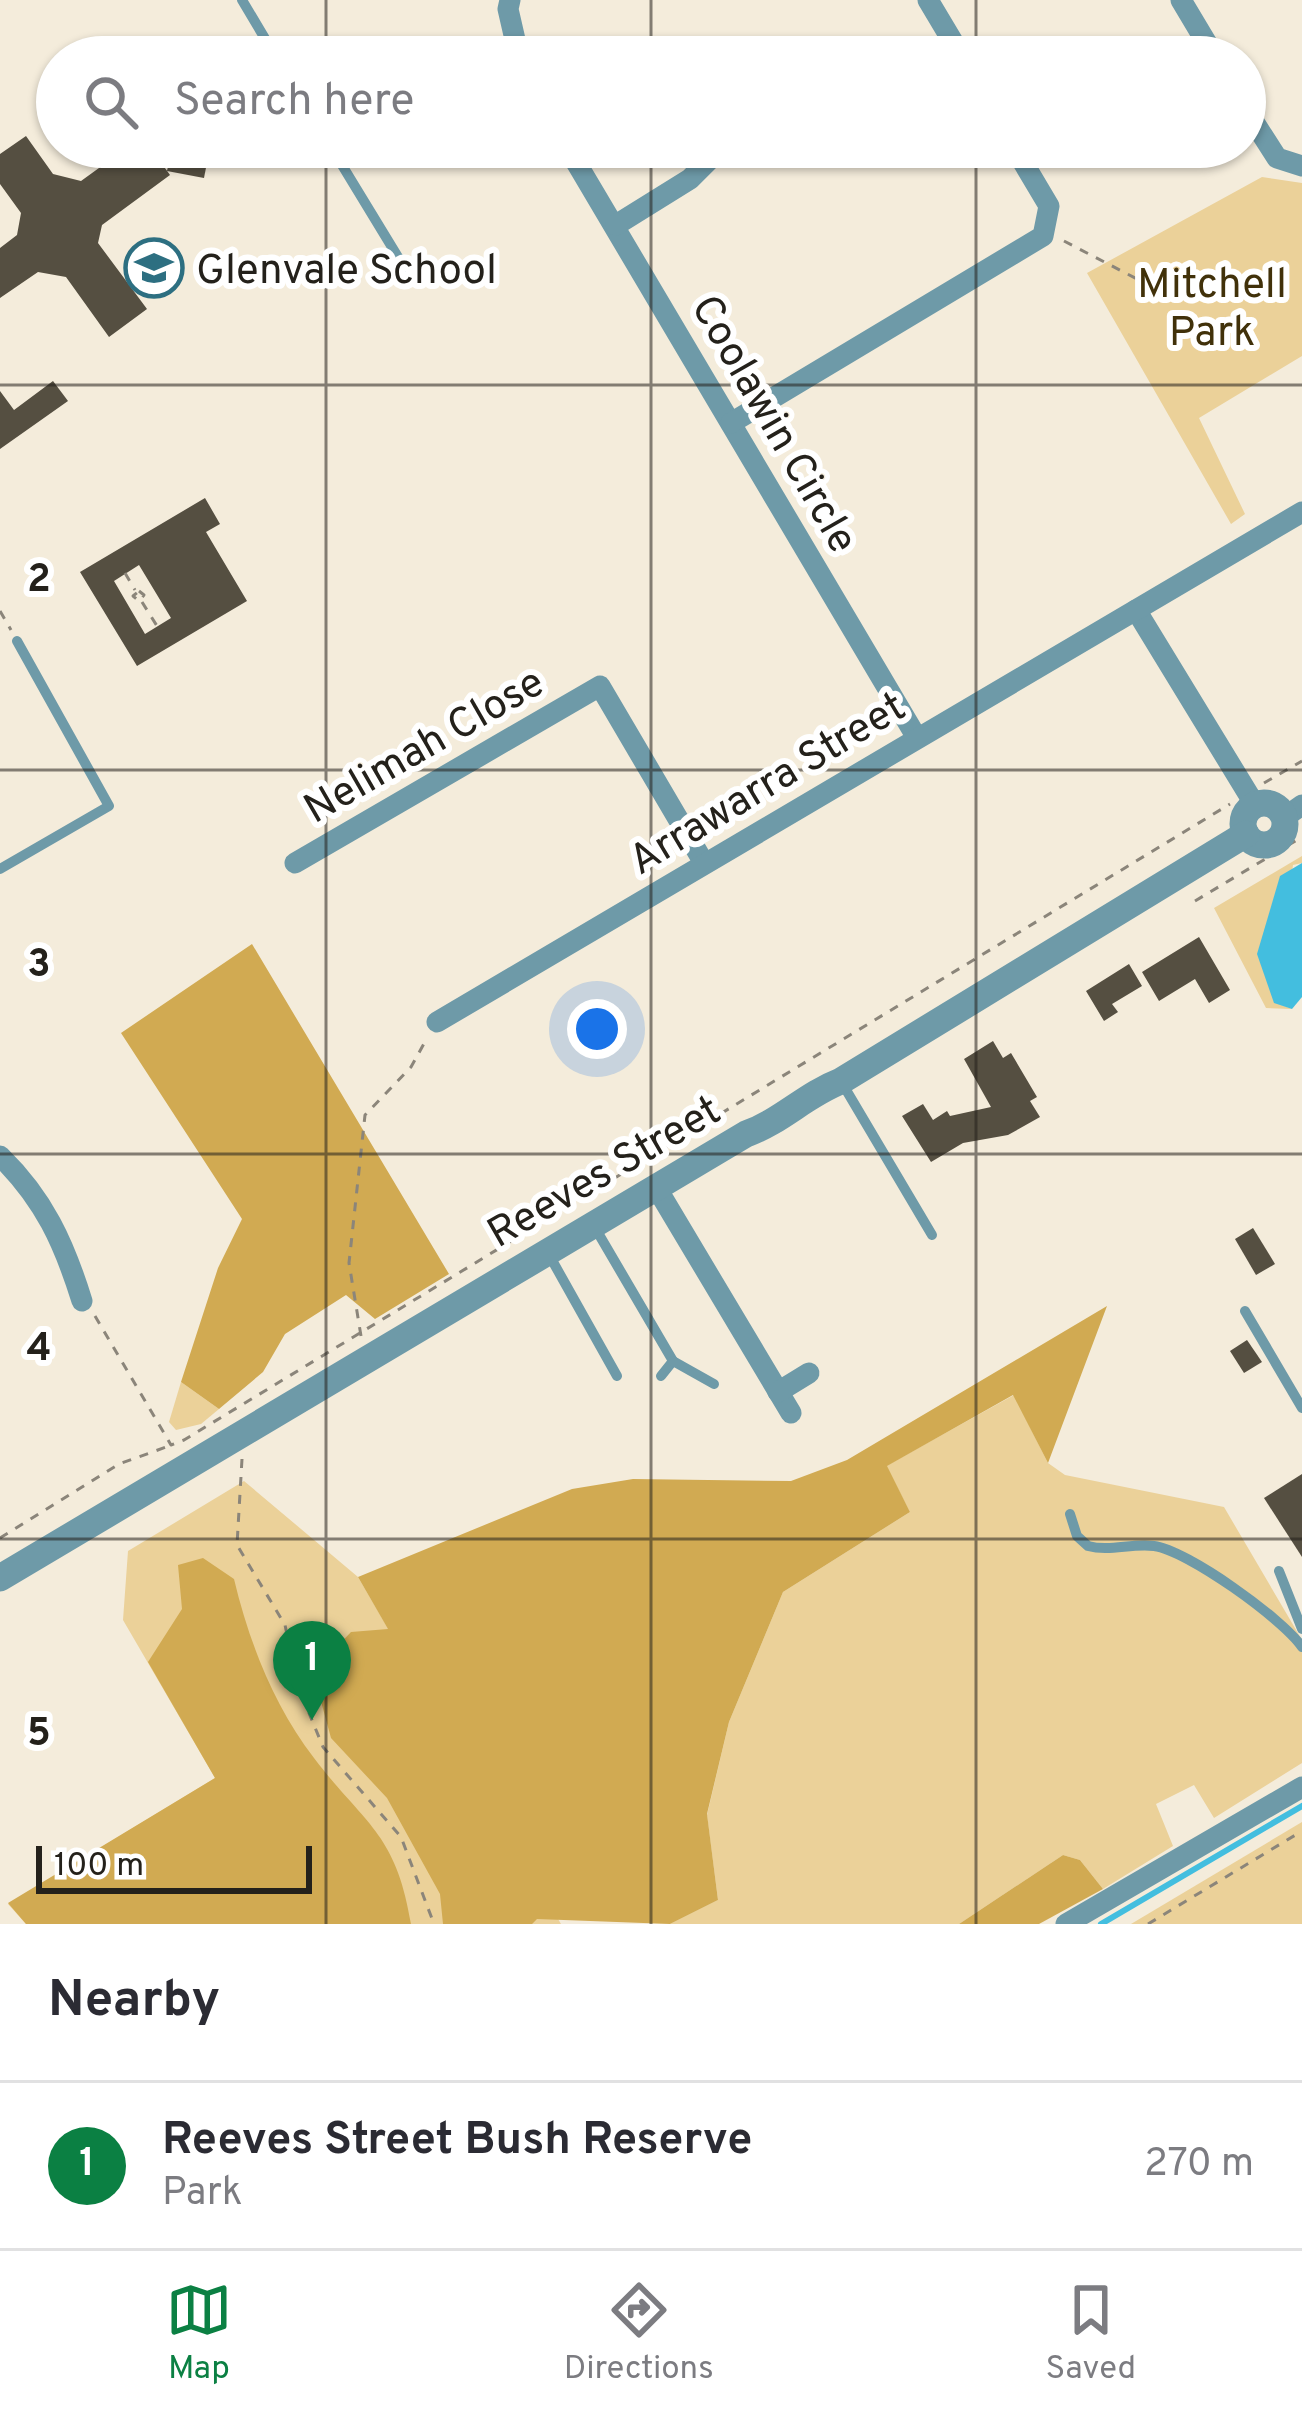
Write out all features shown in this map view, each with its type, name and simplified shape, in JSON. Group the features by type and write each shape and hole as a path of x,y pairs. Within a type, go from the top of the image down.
{"street":[{"path":"511,0 508,9 514,36"},
{"path":"928,0 949,36"},
{"path":"1180,0 1202,36"},
{"path":"1266,141 1277,158 1302,166"},
{"name":"Coolawin Circle","path":"580,168 917,738"},
{"path":"616,225 701,168"},
{"path":"731,423 1043,236 1049,206 1026,168"},
{"path":"1296,820 1269,803 1251,799 1136,610 1302,512"},
{"name":"Arrawarra Street","path":"437,1022 1136,610"},
{"name":"Nelimah Close","path":"295,863 600,686 704,863"},
{"path":"1246,835 1243,821 1251,799"},
{"name":"Reeves Street","path":"0,1578 363,1342 546,1251 782,1119 811,1093 841,1081 1246,835 1263,846 1277,842 1296,820"},
{"path":"0,1156 34,1190 65,1246 82,1301"},
{"path":"656,1187 791,1413"},
{"path":"778,1392 809,1373"},
{"path":"1066,1924 1302,1787"}],"lane":[{"path":"242,0 263,36"},
{"path":"344,168 412,280"},
{"path":"0,869 109,806 16,641"},
{"path":"841,1081 924,1214 932,1235"},
{"path":"593,1224 673,1361 714,1384"},
{"path":"546,1251 617,1376"},
{"path":"1245,1311 1302,1408"},
{"path":"661,1376 673,1361"},
{"path":"1070,1514 1077,1536 1088,1546 1157,1546 1178,1555 1278,1622 1302,1647"},
{"path":"1280,1570 1302,1628"}],"path":[{"path":"1064,241 1160,291 1168,301"},
{"path":"1160,291 1168,280"},
{"path":"125,573 158,626"},
{"path":"127,603 152,588"},
{"path":"136,591 143,593"},
{"path":"0,611 16,641"},
{"path":"0,1538 119,1464 171,1445 363,1342 1251,799 1302,761"},
{"path":"1195,901 1296,820"},
{"path":"363,1342 349,1263 365,1115 411,1067 437,1022"},
{"path":"82,1301 103,1324 171,1445"},
{"path":"242,1454 237,1545 285,1625 298,1687 323,1747 401,1838 421,1878 434,1924"},
{"path":"1148,1924 1302,1831"}],"green space":[{"name":"Mitchell Park","path":"1262,177 1302,183 1302,356 1199,418 1245,514 1231,524 1087,273"},
{"path":"1302,856 1302,863 1293,865 1274,1002 1292,1009 1266,1008 1214,908"},
{"path":"181,1382 219,1409 201,1424 176,1430 169,1422"},
{"path":"1014,1395 1048,1463 1065,1475 1224,1507 1302,1640 1302,1763 1214,1818 1194,1785 1156,1804 1173,1846 1103,1889 1080,1860 1063,1855 959,1924 670,1924 718,1900 707,1815 729,1722 783,1592 910,1512 886,1466"},
{"path":"244,1481 358,1577 561,1924 26,1924 8,1904 215,1778 123,1620 128,1551"},
{"path":"1302,1822 1302,1924 1131,1924"}],"shaded area":[{"path":"252,944 449,1274 375,1319 346,1295 285,1334 263,1372 219,1409 181,1382 218,1268 242,1219 121,1033"},
{"path":"1107,1306 1048,1463 1013,1395 887,1466 910,1512 783,1592 729,1722 707,1814 718,1900 670,1924 537,1919 532,1924 443,1924 440,1894 387,1798 331,1738 313,1672 351,1632 388,1629 358,1577 572,1489 633,1479 791,1481 847,1460"},
{"path":"203,1558 234,1579 255,1650 275,1695 314,1758 387,1848 405,1893 411,1924 26,1924 8,1903 215,1778 148,1662 182,1609 178,1565"},
{"path":"1063,1855 1080,1860 1103,1889 1039,1924 959,1924"}],"water":[{"path":"1302,863 1302,997 1292,1009 1274,1003 1257,954 1280,876"}],"building":[{"path":"26,136 36,150 36,168 81,181 99,168 165,168 170,175 102,225 98,243 147,309 109,337 66,277 38,272 0,298 0,248 17,235 21,213 0,184 0,154"},
{"path":"168,168 206,168 204,178"},
{"path":"53,381 68,401 0,449 0,391 14,410"},
{"path":"205,498 220,524 206,532 247,601 137,666 80,572","holes":["139,565 171,618 145,634 114,581"]},
{"path":"1199,937 1230,990 1209,1003 1195,979 1159,1001 1142,972"},
{"path":"1129,964 1142,986 1112,1004 1118,1012 1104,1021 1086,991"},
{"path":"993,1041 1003,1058 1011,1053 1037,1097 1030,1101 1040,1117 1008,1135 963,1143 931,1162 902,1116 923,1104 933,1120 947,1111 950,1116 991,1107 964,1059"},
{"path":"1253,1228 1275,1264 1256,1275 1235,1239"},
{"path":"1247,1340 1262,1362 1244,1373 1230,1351"},
{"path":"1302,1474 1302,1557 1264,1498"}],"waterway":[{"path":"1101,1924 1302,1806"}],"place":[{"name":"Glenvale School","path":"154,268"},
{"name":"Reeves Street Bush Reserve","path":"312,1720"}]}
